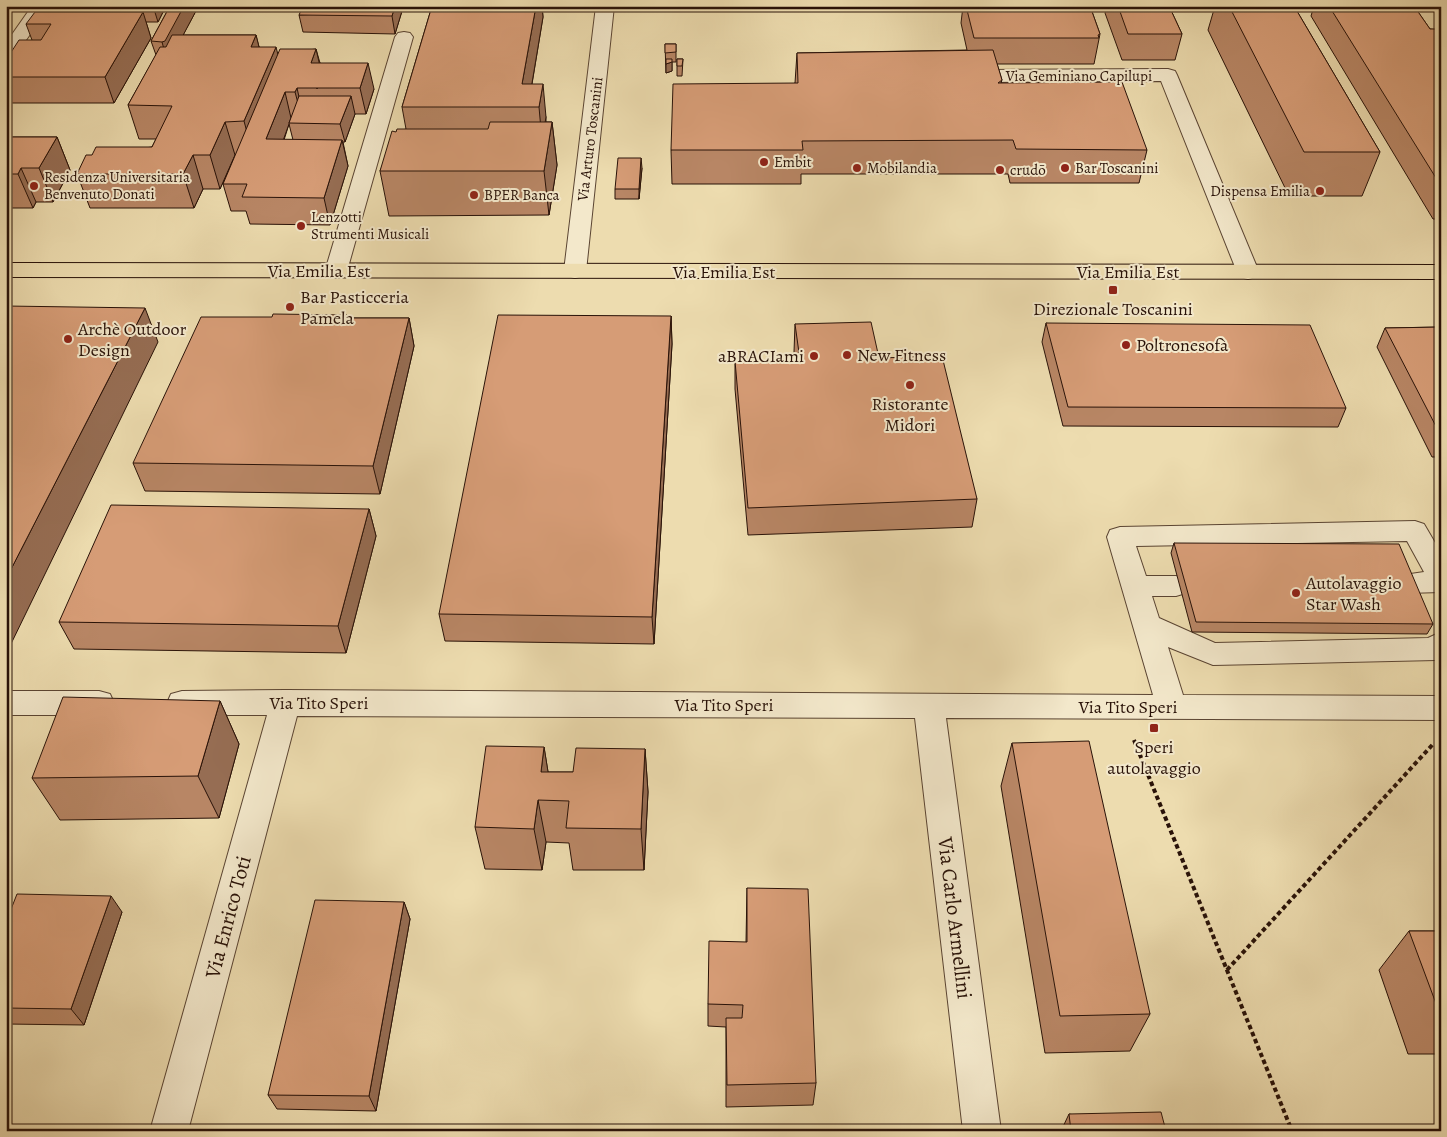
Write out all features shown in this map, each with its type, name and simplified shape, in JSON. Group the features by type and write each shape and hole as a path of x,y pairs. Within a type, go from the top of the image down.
{"main road":[{"name":"Via Emilia Est","path":"6,270 1441,272"}],"street":[{"path":"6,56 41,6"},
{"name":"Via Arturo Toscanini","path":"575,271 605,6"},
{"path":"336,271 404,38"},
{"name":"Via Geminiano Capilupi","path":"987,76 1168,75 1248,272"},
{"path":"1172,707 1120,537 1415,531 1441,578"},
{"path":"1407,583 1441,582"},
{"path":"1135,586 1176,586"},
{"path":"1146,625 1213,654 1436,650 1441,643"},
{"name":"Via Tito Speri","path":"151,703 286,702 1441,708"},
{"name":"Via Enrico Toti","path":"169,1131 286,702"},
{"path":"6,703 122,703"},
{"name":"Via Carlo Armellini","path":"929,706 982,1131"}],"path":[{"path":"1120,707 1292,1131"},
{"path":"1227,970 1441,736"}],"building":[{"path":"69,6 108,6 105,10 66,10"},
{"path":"170,6 184,6 165,41 151,41"},
{"path":"303,6 395,6 392,16 299,15"},
{"path":"432,6 536,6 522,84 543,84 539,107 402,107"},
{"path":"966,6 1090,6 1100,34 1098,35 1099,38 974,38"},
{"path":"1118,6 1169,6 1182,34 1128,34"},
{"path":"1229,6 1294,6 1380,152 1304,152"},
{"path":"1329,6 1414,6 1430,29 1441,30 1441,186"},
{"path":"35,12 143,12 105,77 6,77 6,60 19,40 41,40 51,24 26,24"},
{"path":"172,35 256,35 251,47 276,47 244,121 225,122 210,155 193,155 183,174 77,174 86,155 92,155 96,147 152,147 172,106 128,105 160,47 166,47"},
{"path":"665,44 676,44 676,52 665,53"},
{"path":"280,49 316,49 311,63 368,63 360,88 297,88 295,92 285,92 266,139 342,140 324,198 242,197 247,184 223,184"},
{"path":"993,50 1002,80 998,83 1122,82 1147,150 1016,149 1013,140 802,141 803,150 671,150 673,84 798,83 797,53"},
{"path":"666,59 672,59 672,62 666,64"},
{"path":"677,59 683,59 682,66 677,66"},
{"path":"299,96 351,96 340,124 289,123"},
{"path":"490,122 552,122 544,171 380,171 392,131 396,132 397,129 488,129"},
{"path":"6,137 57,137 39,168 21,168 18,174 6,174"},
{"path":"618,158 641,158 639,189 615,189"},
{"path":"6,306 145,308 6,579"},
{"path":"273,314 347,315 346,318 409,318 373,466 133,463 201,317 272,317"},
{"path":"498,315 671,316 652,617 439,614"},
{"path":"871,322 879,358 942,356 977,499 748,508 735,361 800,360 795,324"},
{"path":"1046,323 1310,325 1346,408 1068,407"},
{"path":"1441,327 1441,436 1385,328"},
{"path":"111,505 369,509 338,626 59,622"},
{"name":"Autolavaggio Star Wash","path":"1174,543 1399,544 1433,624 1196,622"},
{"path":"63,697 220,701 198,776 32,778"},
{"path":"1089,741 1150,1014 1060,1016 1012,743"},
{"path":"486,746 544,747 541,772 573,772 576,748 645,749 641,829 566,828 569,801 538,800 534,829 475,827"},
{"path":"747,888 808,889 816,1083 727,1085 726,1018 742,1018 743,1005 708,1004 709,941 747,942"},
{"path":"17,894 111,896 71,1009 6,1008 6,922"},
{"path":"315,900 404,902 369,1096 268,1095"},
{"path":"1409,931 1441,931 1441,1017"},
{"path":"1161,1112 1166,1131 1071,1131 1069,1114"}],"place":[{"name":"Embit","path":"764,162"},
{"name":"Mobilandia","path":"857,168"},
{"name":"Bar Toscanini","path":"1065,168"},
{"name":"crudō","path":"1000,170"},
{"name":"Residenza Universitaria Benvenuto Donati","path":"34,186"},
{"name":"Dispensa Emilia","path":"1320,191"},
{"name":"BPER Banca","path":"474,195"},
{"name":"Lenzotti Strumenti Musicali","path":"301,226"},
{"name":"Direzionale Toscanini","path":"1113,290"},
{"name":"Bar Pasticceria Pamela","path":"290,307"},
{"name":"Archè Outdoor Design","path":"68,339"},
{"name":"Poltronesofà","path":"1126,345"},
{"name":"New Fitness","path":"847,355"},
{"name":"aBRACIami","path":"814,356"},
{"name":"Ristorante Midori","path":"910,385"},
{"name":"Autolavaggio Star Wash","path":"1296,593"},
{"name":"Speri autolavaggio","path":"1154,728"}]}
